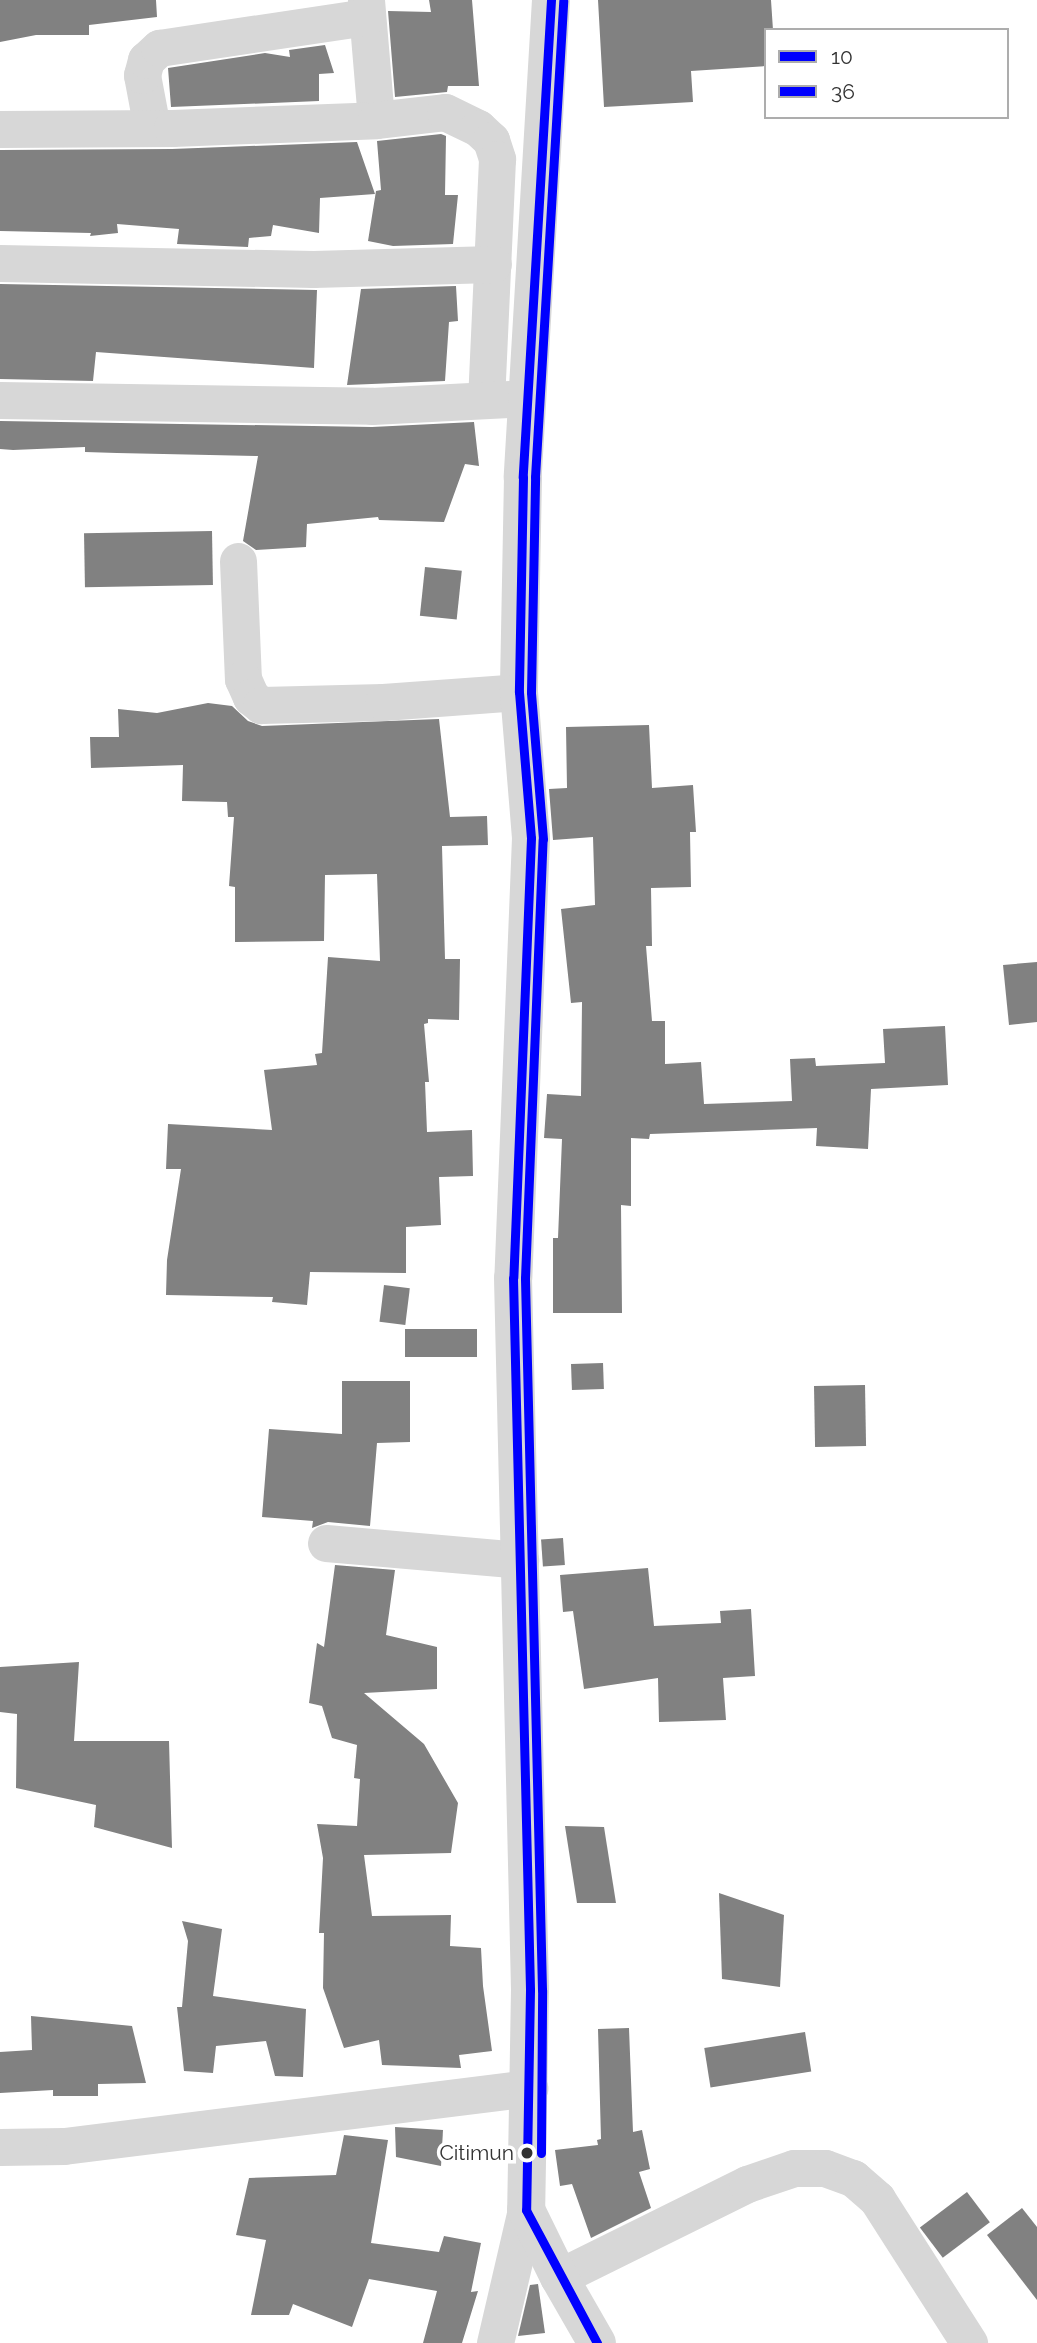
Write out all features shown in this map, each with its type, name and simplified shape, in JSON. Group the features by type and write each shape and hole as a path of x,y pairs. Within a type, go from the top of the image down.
{"street":[{"path":"495,2343 526,2210 529,2088 513,1278 531,838 519,691 527,398 551,0"},
{"path":"152,128 142,75 146,60 159,48 367,9 376,120"},
{"path":"0,129 152,128 376,120 445,113 478,128 491,140 497,159 486,400"},
{"path":"0,263 313,269 493,264"},
{"path":"0,400 372,406 527,398"},
{"path":"238,561 243,679 251,697 261,705 383,702 519,691"},
{"path":"326,1543 520,1560"},
{"path":"0,2147 64,2146 529,2088"},
{"path":"559,2277 747,2184 794,2168 825,2168 853,2178 877,2199 969,2343"},
{"path":"526,2210 559,2277 597,2343"}],"building":[{"path":"0,0 156,0 157,17 89,25 89,35 36,35 0,42"},
{"path":"429,0 472,0 479,86 448,86 447,92 395,97 388,11 431,12"},
{"path":"598,0 771,0 773,28 764,28 764,66 691,71 693,102 604,107"},
{"path":"325,45 334,73 319,74 319,101 171,107 168,68 265,53 290,57 289,50"},
{"path":"441,134 446,136 445,195 458,195 453,244 393,246 368,241 376,191 381,190 377,141"},
{"path":"357,142 375,194 320,198 319,233 273,225 271,236 249,238 248,247 177,244 179,229 117,224 118,233 90,236 91,233 0,231 0,150 172,149"},
{"path":"0,284 317,290 314,368 96,352 93,381 0,379"},
{"path":"456,286 458,321 449,322 445,381 347,385 361,289"},
{"path":"0,421 372,427 474,422 479,466 465,464 444,522 379,520 378,517 307,524 306,547 256,550 243,541 258,456 85,452 85,447 0,449"},
{"path":"212,531 213,585 85,587 84,533"},
{"path":"425,567 462,571 457,620 420,616"},
{"path":"208,703 232,706 248,721 262,726 439,719 450,817 487,816 488,845 442,846 445,959 460,959 459,1020 428,1019 428,1023 424,1024 429,1082 425,1082 427,1132 472,1130 473,1176 439,1177 441,1225 406,1227 406,1273 310,1272 307,1305 272,1302 273,1297 166,1295 167,1260 181,1169 166,1169 168,1124 272,1130 264,1070 317,1065 315,1054 322,1053 328,957 380,961 377,874 325,875 324,941 235,942 235,887 229,886 234,817 228,817 227,802 182,801 183,765 91,768 90,737 119,737 118,709 157,713"},
{"path":"649,725 652,788 693,785 696,832 690,832 691,887 651,888 652,946 646,946 652,1021 665,1021 665,1064 701,1062 704,1104 792,1101 790,1059 815,1058 816,1066 885,1063 883,1029 945,1026 948,1085 871,1089 868,1149 816,1146 817,1128 650,1134 649,1139 631,1138 631,1206 621,1205 622,1313 553,1313 553,1238 558,1238 562,1139 544,1138 547,1094 581,1096 582,1002 571,1003 561,909 595,905 593,837 553,840 549,789 567,788 566,727"},
{"path":"1037,962 1037,1022 1009,1025 1003,965"},
{"path":"384,1285 410,1288 405,1325 379,1322"},
{"path":"405,1329 477,1329 477,1357 405,1357"},
{"path":"603,1363 604,1389 572,1390 571,1364"},
{"path":"342,1381 410,1381 410,1442 377,1443 370,1526 328,1522 312,1528 313,1521 262,1517 269,1429 342,1434"},
{"path":"865,1385 866,1446 815,1447 814,1386"},
{"path":"563,1538 565,1565 543,1566 541,1540"},
{"path":"335,1565 395,1570 386,1635 437,1647 437,1689 364,1693 424,1744 458,1803 451,1853 364,1855 372,1916 451,1915 450,1946 481,1948 492,2051 459,2055 461,2068 382,2065 379,2040 344,2048 323,1988 324,1933 319,1933 323,1858 317,1824 357,1826 360,1779 354,1778 357,1745 332,1738 322,1706 309,1703 317,1643 324,1647"},
{"path":"648,1568 654,1626 721,1623 720,1611 751,1609 755,1676 723,1678 726,1720 659,1722 658,1678 584,1689 573,1611 563,1612 560,1575"},
{"path":"79,1662 74,1741 169,1741 172,1848 94,1827 96,1805 16,1788 17,1714 0,1712 0,1667"},
{"path":"565,1826 604,1827 616,1903 577,1903"},
{"path":"719,1893 784,1915 780,1987 722,1979"},
{"path":"182,1921 222,1929 213,1996 306,2009 303,2077 275,2076 266,2041 216,2046 213,2073 184,2071 177,2007 182,2007 188,1941"},
{"path":"31,2016 132,2026 146,2083 98,2084 98,2096 53,2096 53,2090 0,2093 0,2052 32,2050"},
{"path":"629,2028 633,2132 642,2130 650,2169 639,2172 651,2208 591,2238 572,2184 560,2186 555,2150 598,2145 597,2140 601,2139 598,2029"},
{"path":"805,2032 811,2072 711,2087 704,2048"},
{"path":"395,2127 443,2130 441,2166 396,2157"},
{"path":"344,2135 388,2140 371,2243 439,2252 444,2236 481,2243 471,2292 478,2291 462,2343 423,2343 437,2291 369,2279 352,2327 293,2304 289,2315 251,2315 266,2240 236,2235 249,2178 336,2175"},
{"path":"967,2192 990,2222 943,2258 920,2228"},
{"path":"1022,2208 1037,2227 1037,2300 987,2235"},
{"path":"538,2284 545,2333 518,2336 530,2285"}],"transit line":[{"name":"10","path":"551,0 523,477 519,692 531,838 513,1278 530,1990 526,2210 597,2343"},
{"name":"36","path":"541,2153 542,1990 525,1278 543,839 531,692 535,477 563,1"}],"place":[{"name":"Citimun","path":"527,2153"}]}
